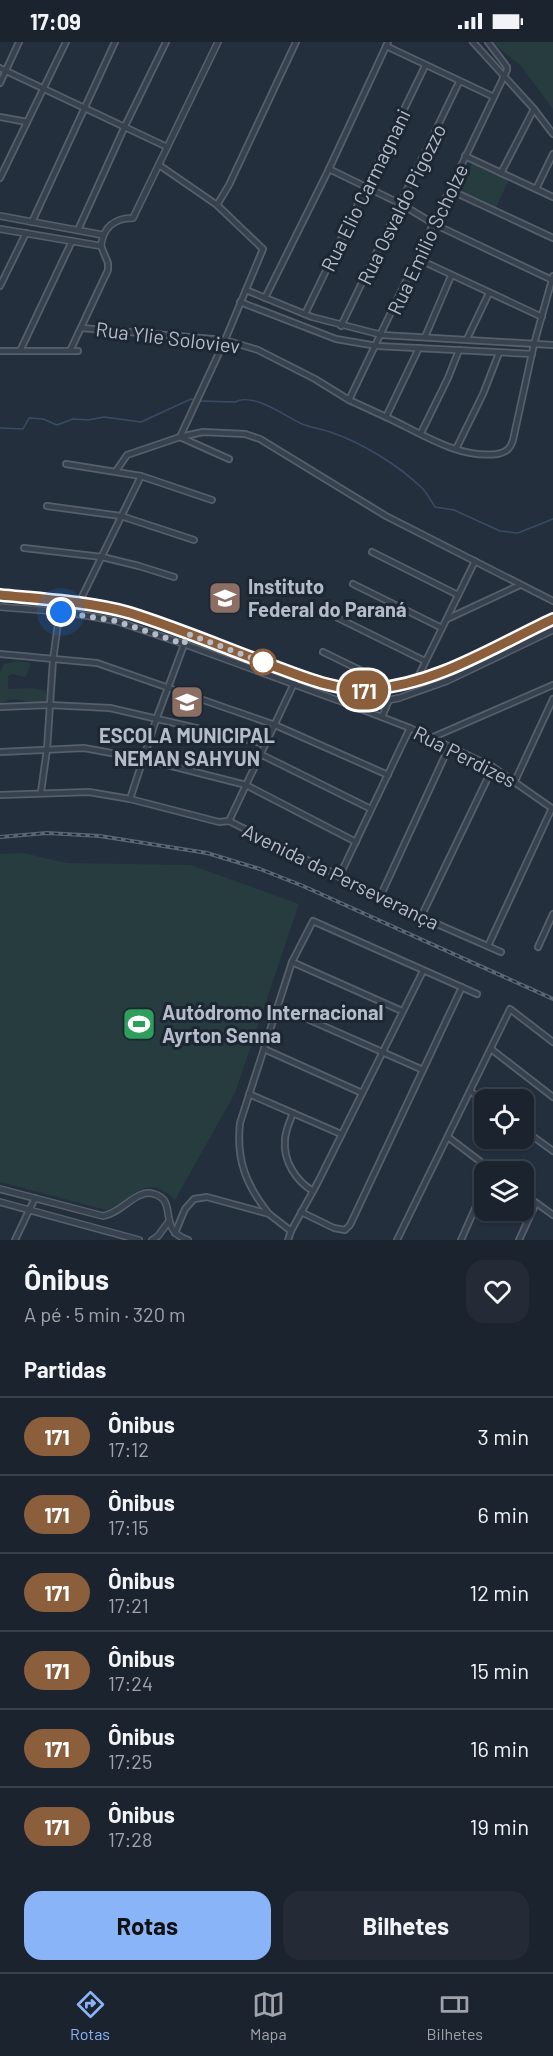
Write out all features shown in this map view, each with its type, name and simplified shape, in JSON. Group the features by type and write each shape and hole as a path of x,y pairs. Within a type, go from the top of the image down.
{"street":[{"path":"0,83 3,69 19,42"},
{"path":"0,178 3,166 65,44 58,42"},
{"path":"32,222 115,42"},
{"path":"78,230 166,42"},
{"path":"70,351 108,270 102,246 104,235 114,222 136,220 167,147 218,42"},
{"path":"217,205 296,42"},
{"path":"488,42 507,67 504,78"},
{"path":"476,43 553,134"},
{"path":"265,298 329,169 387,44 425,66 494,97"},
{"name":"Rua Elio Carmagnani","path":"305,314 425,66"},
{"path":"3,69 167,147"},
{"name":"Rua Emilio Scholze","path":"350,400 504,78"},
{"name":"Rua Osvaldo Pigozzo","path":"341,326 459,82"},
{"path":"501,173 534,109"},
{"path":"0,117 27,122"},
{"path":"536,189 553,154"},
{"path":"465,156 553,197"},
{"path":"159,165 217,205 263,249 225,340 180,437"},
{"path":"240,302 336,339 377,346 532,354 553,278 434,224 401,204 329,169"},
{"path":"450,190 553,238"},
{"path":"0,216 104,235"},
{"path":"0,229 102,246"},
{"path":"85,243 88,232"},
{"path":"0,286 26,233"},
{"path":"20,351 72,241"},
{"path":"418,260 542,318"},
{"path":"425,337 452,276"},
{"path":"246,290 341,326 382,335 553,345"},
{"path":"467,339 489,293"},
{"name":"Rua Ylie Soloviev","path":"81,328 225,340 258,350 386,417 456,449 484,455 503,453 509,449 532,354"},
{"path":"386,417 419,348"},
{"path":"421,433 459,350"},
{"path":"0,351 78,351"},
{"path":"456,449 483,394 499,352"},
{"path":"116,471 127,455 180,437 203,432 245,434 260,439 386,516 553,601"},
{"path":"180,437 229,459"},
{"path":"66,464 141,476 212,500"},
{"path":"79,604 141,476"},
{"path":"47,506 122,516 194,540"},
{"path":"24,548 102,557 174,577"},
{"path":"372,552 458,595"},
{"path":"416,681 475,561"},
{"path":"353,584 442,628"},
{"path":"447,619 520,585"},
{"path":"0,595 61,601 129,613 298,675 349,689 369,690 394,687 442,672 553,619"},
{"path":"41,792 47,749 53,660 61,601"},
{"path":"0,607 61,612 116,621 337,700 389,700 447,681 553,630"},
{"path":"338,618 425,661"},
{"path":"130,799 188,634"},
{"path":"323,652 394,687"},
{"path":"0,662 1,654 97,663 275,725 388,775"},
{"path":"229,822 298,675"},
{"path":"431,738 553,685"},
{"path":"515,781 553,699"},
{"name":"Rua Perdizes","path":"337,700 410,728 493,767 553,809"},
{"path":"382,717 389,700"},
{"path":"0,707 50,705 110,708 157,717 265,744"},
{"path":"339,877 410,728"},
{"path":"380,897 449,747"},
{"path":"0,752 84,748 144,759 246,785 356,842"},
{"path":"260,754 371,809"},
{"path":"421,917 493,767"},
{"name":"Avenida da Perseverança","path":"0,795 88,792 130,799 219,822 229,822 421,917 501,952"},
{"path":"488,946 553,809"},
{"path":"538,947 553,914"},
{"path":"291,1230 269,1214 250,1187 238,1149 240,1123 292,962 313,921 477,994"},
{"path":"546,930 553,934"},
{"path":"292,962 402,1011"},
{"path":"288,1240 300,1212 313,1191 423,971"},
{"path":"300,1212 334,1228 345,1230 350,1225 462,987"},
{"path":"278,1006 423,1070"},
{"path":"397,1240 510,1009 553,1042"},
{"path":"264,1049 362,1093"},
{"path":"491,1049 553,1097"},
{"path":"470,1091 474,1094"},
{"path":"249,1094 341,1134"},
{"path":"293,1113 285,1140 287,1161 293,1173 313,1191"},
{"path":"448,1137 480,1161"},
{"path":"534,1137 553,1151"},
{"path":"0,1189 103,1216 116,1213 140,1195 157,1194 168,1207 169,1221 175,1234 188,1240"},
{"path":"175,1234 184,1209 194,1199 207,1197 269,1214"},
{"path":"15,1240 35,1198"},
{"path":"0,1202 139,1240"},
{"path":"519,1240 536,1203 553,1215"},
{"path":"461,1240 474,1211"},
{"path":"152,1240 158,1236 169,1221"}],"green space":[{"path":"492,42 553,42 553,109 521,66"},
{"path":"473,162 509,180 496,207 458,189"},
{"path":"18,661 31,663 26,677 12,674 8,676 8,689 32,688 46,691 46,701 32,703 11,699 0,705 0,673 4,664"},
{"name":"Autódromo Internacional Ayrton Senna","path":"23,853 67,863 191,865 299,904 235,1093 175,1200 164,1191 147,1188 139,1190 106,1210 0,1182 0,854"}],"waterway":[{"path":"0,428 23,429 29,418 43,419 57,425 73,419 88,420 104,417 141,422 191,399 194,400"},
{"path":"199,401 251,400 260,402 302,424 345,438 368,449 402,471 422,488 435,507 454,510 500,531 518,533 553,519"}],"railway":[{"path":"0,837 47,833 100,836 207,853 260,869 303,886 553,999"}],"bus line":[{"name":"171","path":"0,595 61,601 129,613 298,675 349,689 369,690 394,687 442,672 553,619"}],"place":[{"name":"Instituto Federal do Paraná","path":"225,598"},
{"name":"ESCOLA MUNICIPAL NEMAN SAHYUN","path":"187,702"},
{"name":"Autódromo Internacional Ayrton Senna","path":"139,1024"}],"route":[{"path":"61,612 116,621 184,644 188,634 268,664 263,662"}]}
